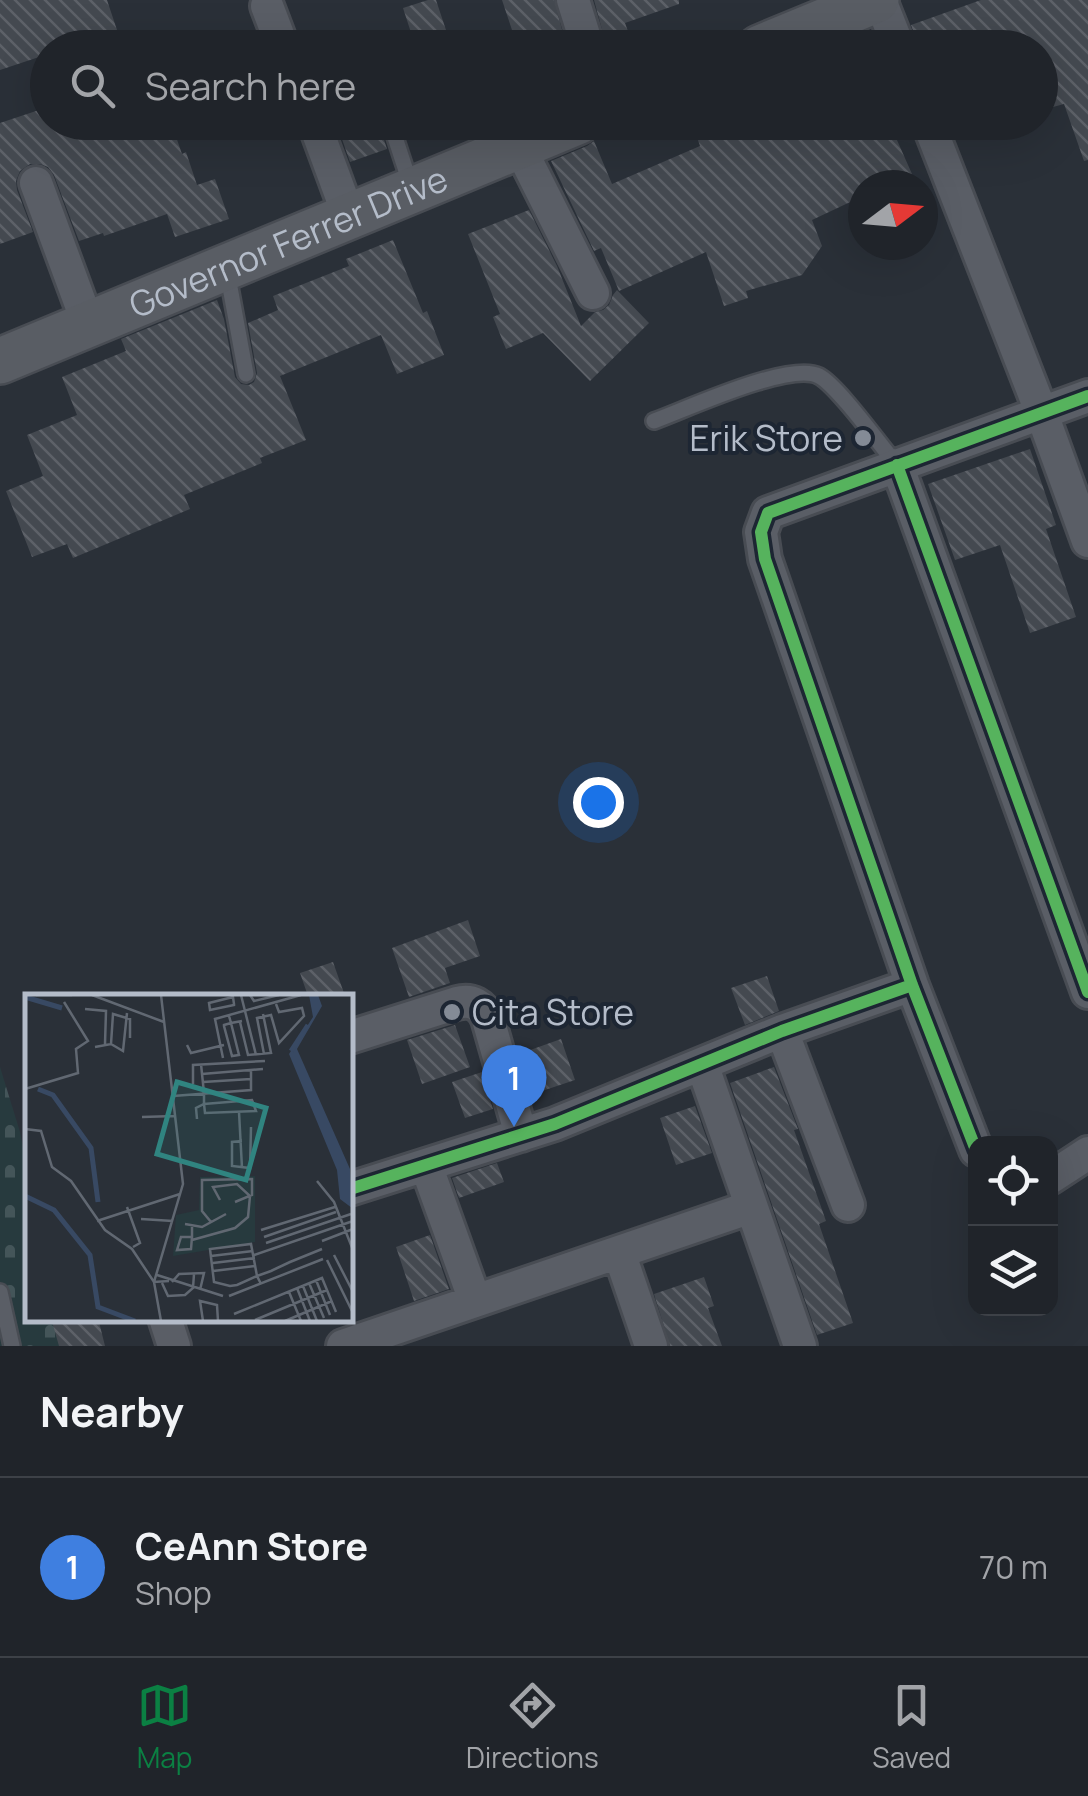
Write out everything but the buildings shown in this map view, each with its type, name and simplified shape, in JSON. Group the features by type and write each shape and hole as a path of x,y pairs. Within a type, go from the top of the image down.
{"main road":[{"path":"804,30 878,0"},
{"name":"Governor Ferrer Drive","path":"0,361 534,140"}],"street":[{"path":"573,0 582,30"},
{"path":"878,0 891,30"},
{"path":"267,6 277,30"},
{"path":"321,140 349,217"},
{"path":"935,140 1088,541"},
{"path":"519,146 593,293"},
{"path":"36,183 88,324"},
{"path":"971,1136 912,986 765,560 762,532 768,513 1088,396"},
{"path":"897,465 1088,992"},
{"path":"352,1188 555,1124 782,1031 912,986"},
{"path":"352,1037 457,1003 472,1002 484,1010 488,1019 521,1135"},
{"path":"782,1031 848,1205"},
{"path":"702,1064 800,1346"},
{"path":"1058,1173 1088,1153"},
{"path":"426,1165 475,1301"},
{"path":"343,1346 752,1207"},
{"path":"618,1252 652,1346"},
{"path":"166,1321 174,1346"}],"lane":[{"path":"396,140 412,190"},
{"path":"226,267 246,374"},
{"path":"654,421 724,394 801,372 818,375 897,465"},
{"path":"0,1292 12,1346"}],"green space":[{"path":"0,1067 25,1158 25,1321 57,1321 63,1346 0,1346"}],"cycle path":[{"path":"971,1136 912,985 765,559 761,532 768,513 1088,396"},
{"path":"897,465 1088,992"},
{"path":"352,1188 555,1124 782,1031 912,985"}],"place":[{"name":"Erik Store","path":"863,438"},
{"name":"Cita Store","path":"452,1012"},
{"name":"CeAnn Store","path":"514,1127"}]}
